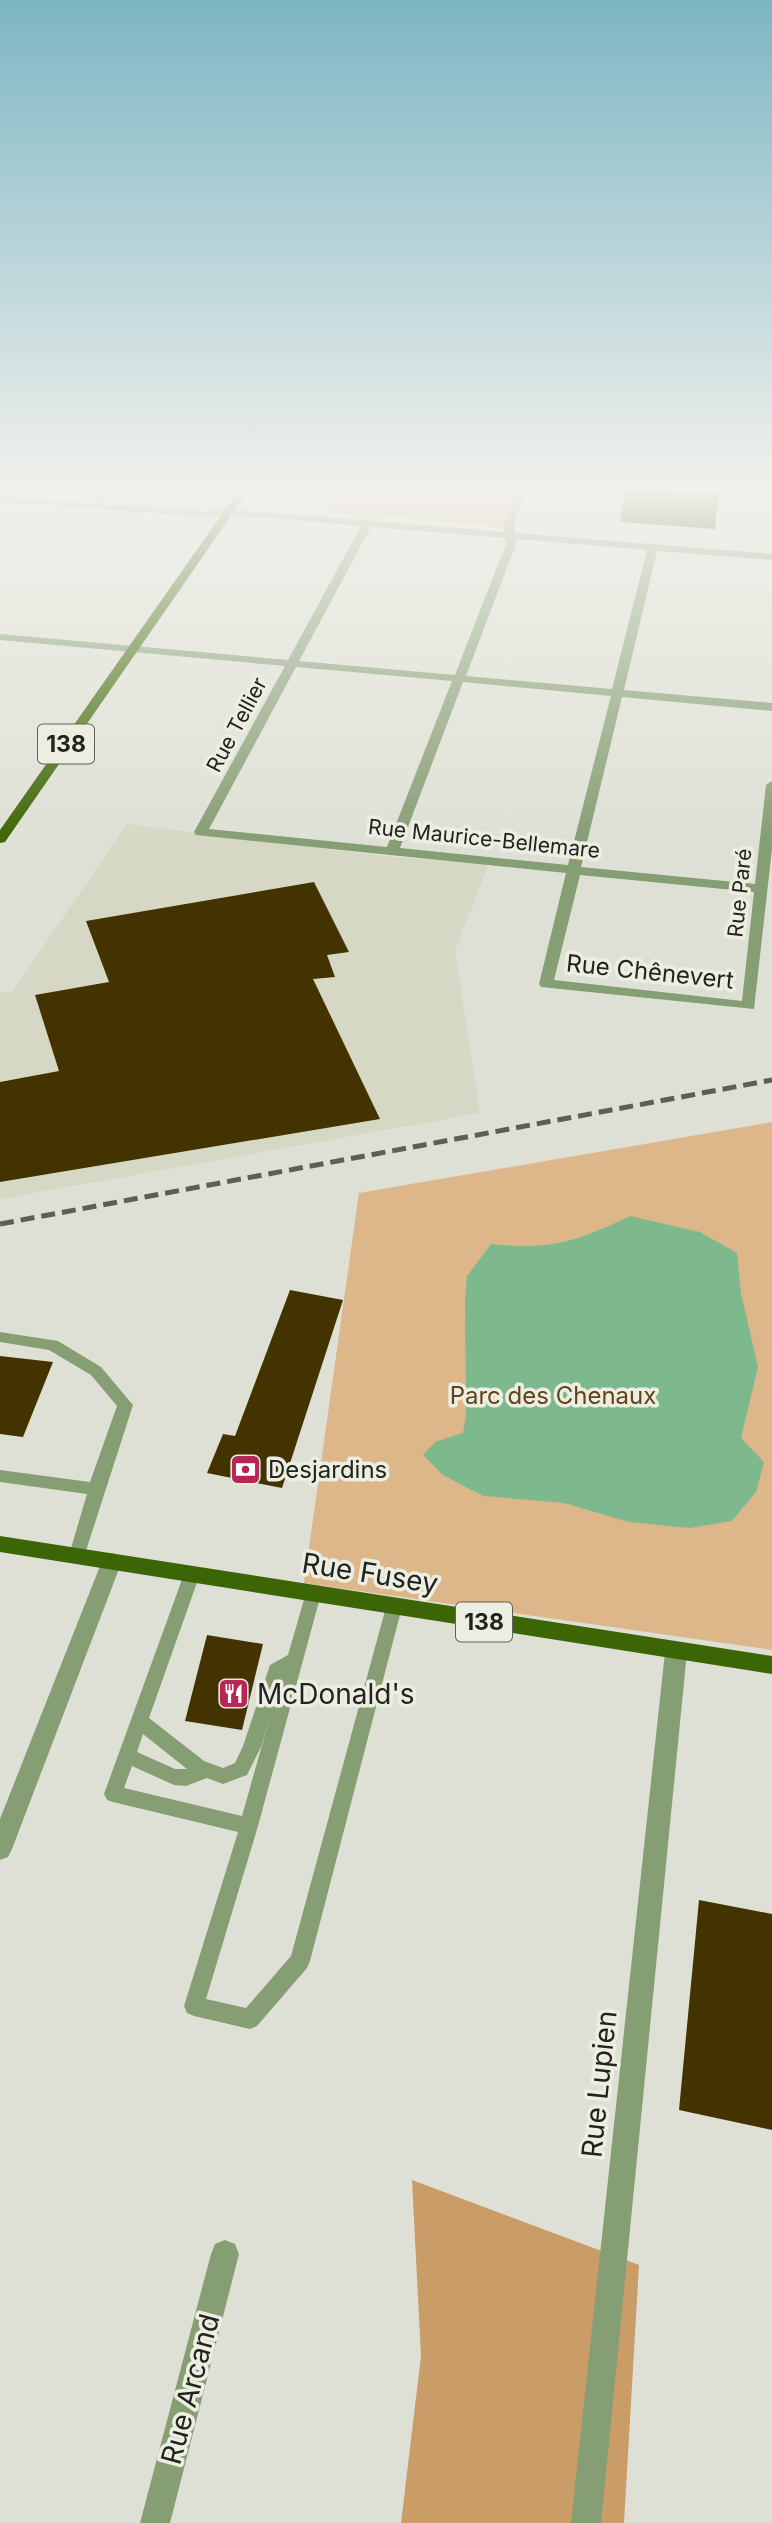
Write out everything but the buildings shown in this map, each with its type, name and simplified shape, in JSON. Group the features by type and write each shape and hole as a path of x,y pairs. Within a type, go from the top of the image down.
{"main road":[{"name":"138","path":"0,839 163,605"},
{"name":"Rue Fusey","path":"0,1544 772,1665"}],"street":[{"name":"Rue Tellier","path":"201,832 323,605"},
{"path":"392,851 487,605"},
{"path":"574,870 638,605"},
{"path":"0,637 772,707"},
{"name":"Rue Paré","path":"749,1006 772,785"},
{"name":"Rue Maurice-Bellemare","path":"201,832 762,889"},
{"name":"Rue Chênevert","path":"574,870 546,985 749,1006"},
{"path":"0,1849 112,1561"},
{"name":"Rue Lupien","path":"586,2523 676,1652"},
{"name":"Rue Arcand","path":"155,2523 225,2255"}],"lane":[{"path":"0,1337 53,1345 96,1371 125,1405 77,1555"},
{"path":"0,1476 96,1489"},
{"path":"192,1574 113,1794 249,1826"},
{"path":"313,1594 249,1826 194,2006 250,2019 300,1961 394,1607"},
{"path":"140,1721 198,1767 223,1776 241,1769 252,1747 276,1670 295,1659"},
{"path":"128,1756 174,1777 186,1778 207,1770"}],"shaded area":[{"path":"127,824 391,857 489,863 455,951 480,1113 0,1199 0,991 12,992"},
{"path":"630,1216 700,1232 737,1253 741,1293 758,1367 741,1438 764,1462 756,1492 732,1521 690,1528 629,1522 564,1503 483,1496 443,1475 423,1455 435,1442 463,1433 466,1416 467,1276 491,1244 530,1246 563,1242"},
{"path":"412,2180 639,2265 624,2523 401,2523 421,2356"}],"green space":[{"name":"Parc des Chenaux","path":"772,1122 772,1650 304,1583 359,1193"}],"railway":[{"path":"0,1224 772,1080"}],"place":[{"name":"Desjardins","path":"245,1470"},
{"name":"McDonald's","path":"234,1694"}]}
